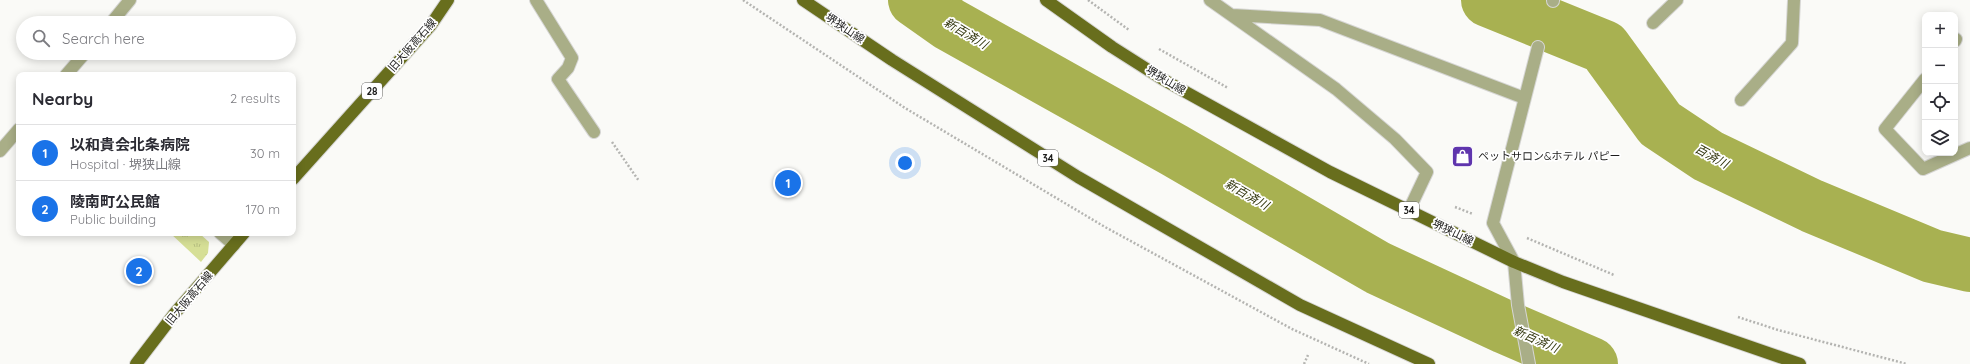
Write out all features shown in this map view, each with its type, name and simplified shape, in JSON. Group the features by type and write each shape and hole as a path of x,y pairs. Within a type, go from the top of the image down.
{"main road":[{"name":"旧大阪高石線","path":"296,176 431,25 448,0"},
{"name":"堺狭山線","path":"803,0 892,60 1078,177 1300,304 1428,364"},
{"name":"堺狭山線","path":"1046,0 1112,47 1164,80 1330,172 1514,262 1563,282 1800,364"},
{"name":"旧大阪高石線","path":"136,364 175,313 242,236"}],"street":[{"path":"116,16 130,0"},
{"path":"536,0 572,58 568,68 558,79 594,132"},
{"path":"1210,0 1336,89 1395,138 1427,172 1419,192 1409,210"},
{"path":"1653,23 1676,0"},
{"path":"1741,100 1792,43 1794,0"},
{"path":"1232,15 1320,20 1524,98"},
{"path":"1529,364 1518,305 1514,262 1493,223 1538,47"},
{"path":"69,72 79,60"},
{"path":"1922,83 1885,129 1923,169 1970,148"},
{"path":"0,151 16,132"},
{"path":"224,236 234,245"}],"path":[{"path":"743,0 905,108 1105,227 1292,329 1369,364"},
{"path":"1088,0 1135,34"},
{"path":"1154,46 1230,89"},
{"path":"594,132 607,134 639,181"},
{"path":"1419,192 1476,216"},
{"path":"1520,235 1615,275"},
{"path":"1733,316 1778,330 1907,364"},
{"path":"1304,364 1308,355"}],"green space":[{"path":"173,236 202,236 209,242 208,253 201,262"}],"waterway":[{"name":"新百済川","path":"915,0 949,24 1174,150 1378,268 1505,327 1591,364"},
{"name":"百済川","path":"1488,0 1604,47 1660,124 1708,156 1812,206 1932,256 1970,265"}],"place":[{"name":"ペットサロン&ホテル パピー","path":"1462,156"},
{"name":"以和貴会北条病院","path":"788,183"},
{"name":"陵南町公民館","path":"139,271"}]}
